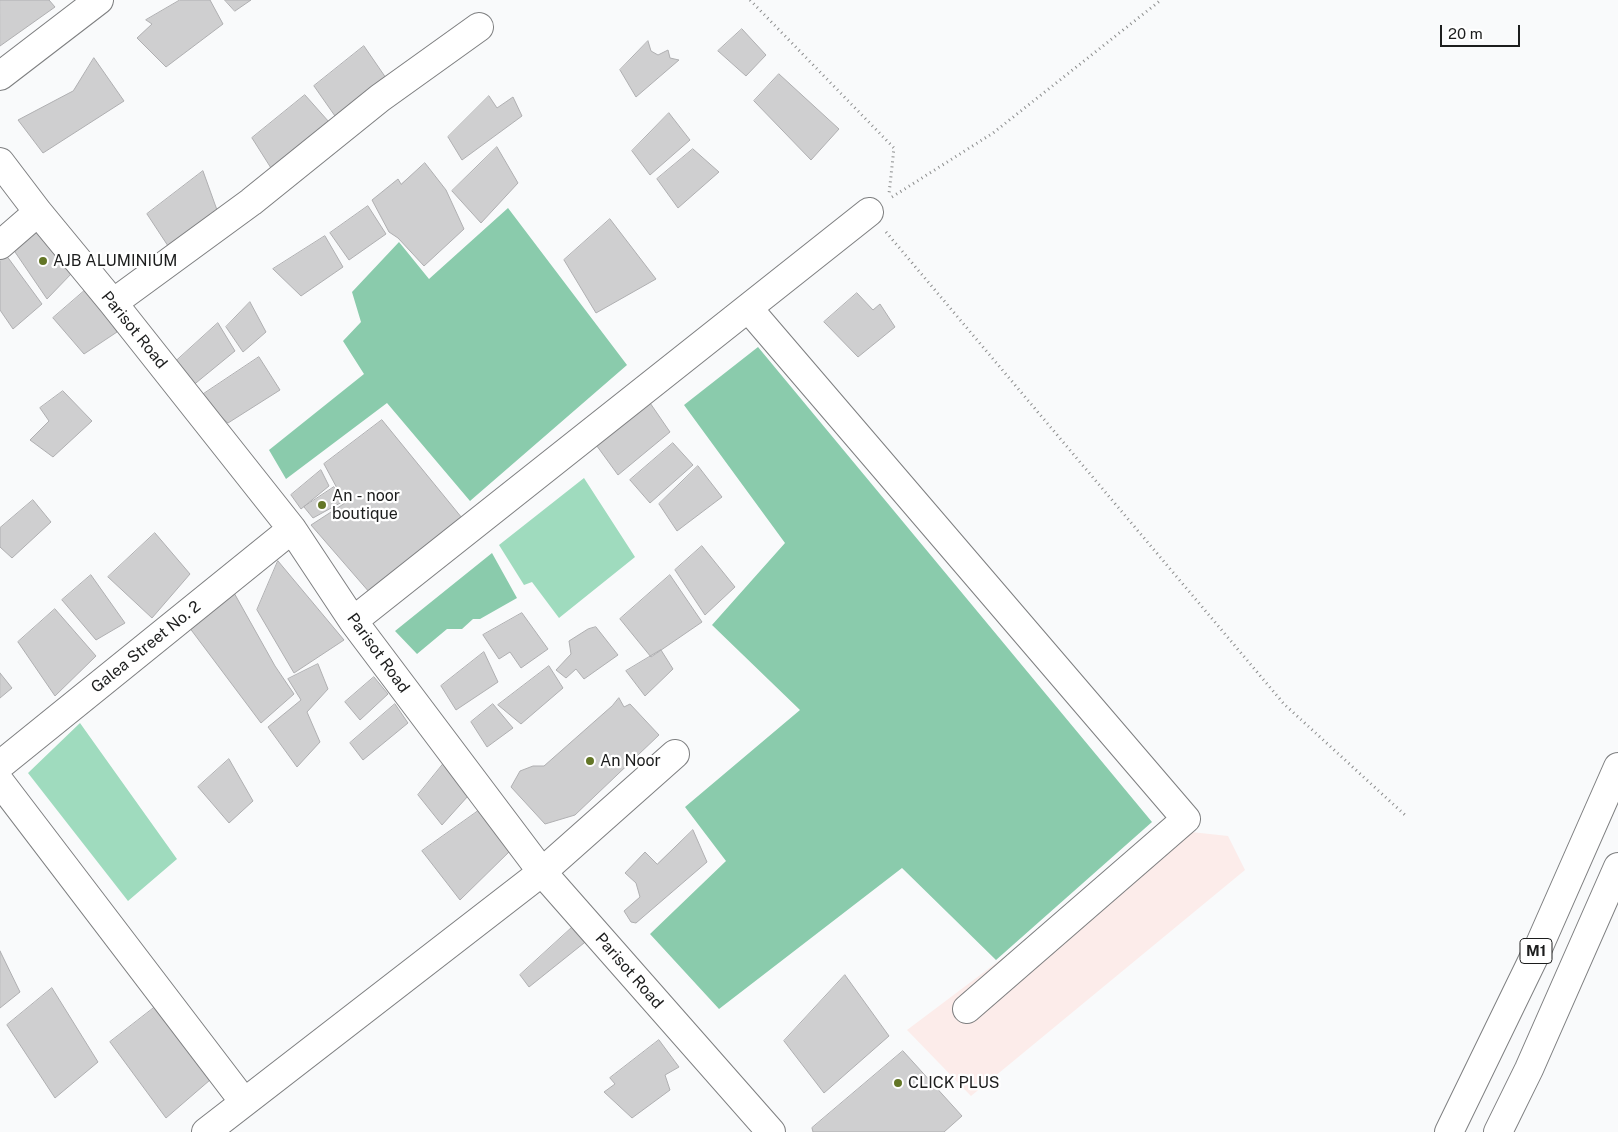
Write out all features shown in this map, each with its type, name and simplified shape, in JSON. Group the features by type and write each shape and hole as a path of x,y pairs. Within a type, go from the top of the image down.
{"main road":[{"path":"0,76 99,0"},
{"path":"113,303 251,202 380,98 479,27"},
{"name":"Parisot Road","path":"0,162 292,530 353,621 542,872 771,1132"},
{"path":"0,246 38,212"},
{"path":"353,621 869,212"},
{"path":"748,308 1186,819 967,1009"},
{"name":"Galea Street No. 2","path":"0,765 292,530"},
{"path":"206,1132 542,872 675,754"},
{"name":"M1","path":"1449,1132 1536,953 1618,768"},
{"path":"0,782 244,1102"},
{"name":"M1","path":"1498,1132 1529,1069 1618,867"}],"path":[{"path":"750,0 894,148 889,199 993,133 1161,0"},
{"path":"869,212 1284,704 1405,815"}],"shaded area":[{"path":"1173,830 1228,836 1245,870 971,1096 907,1030"}],"green space":[{"path":"508,208 627,365 470,501 387,403 286,479 269,450 364,374 343,341 361,322 352,292 399,242 429,279"},
{"path":"758,347 1152,822 996,960 902,868 719,1009 650,934 726,861 685,807 800,710 712,625 785,543 684,405"},
{"path":"584,478 635,557 559,618 532,582 524,585 499,545"},
{"path":"492,553 517,598 480,619 473,619 462,629 447,629 417,654 395,631"},
{"path":"80,723 177,859 128,901 28,773"}],"building":[{"path":"0,0 49,0 55,7 0,46"},
{"path":"180,0 210,0 223,24 166,67 137,38 152,24 146,20"},
{"path":"225,0 251,0 235,11"},
{"path":"742,29 766,55 746,76 718,51"},
{"path":"648,41 651,51 658,55 668,50 670,58 679,60 636,97 620,70"},
{"path":"364,46 386,78 335,116 314,86"},
{"path":"94,58 124,101 43,153 18,120 73,91"},
{"path":"779,74 839,129 811,160 754,101"},
{"path":"305,95 329,122 271,168 252,138"},
{"path":"489,96 497,108 513,97 522,116 462,160 448,137"},
{"path":"669,113 690,140 650,175 632,151"},
{"path":"497,147 518,183 481,223 452,191"},
{"path":"693,149 719,172 678,208 657,179"},
{"path":"425,163 446,190 464,229 424,266 398,238 389,232 372,200 398,179 401,184"},
{"path":"203,171 217,210 172,252 147,214"},
{"path":"368,206 386,234 349,260 330,233"},
{"path":"610,219 656,279 596,313 564,260"},
{"name":"AJB ALUMINIUM","path":"38,224 72,273 47,299 13,249"},
{"path":"325,236 343,267 301,296 273,269"},
{"path":"6,255 42,304 13,329 0,310 0,261"},
{"path":"90,286 117,332 84,354 53,318"},
{"path":"857,293 873,310 880,304 895,327 858,357 824,322"},
{"path":"250,302 266,332 243,352 226,327"},
{"path":"218,323 235,351 191,387 174,363"},
{"path":"259,357 280,390 228,423 199,397"},
{"path":"63,391 92,421 53,457 30,440 49,421 40,408"},
{"path":"648,400 670,432 618,475 594,442"},
{"path":"382,420 462,518 370,593 311,525 345,503 324,464"},
{"path":"673,443 693,465 650,503 630,480"},
{"path":"698,466 722,497 677,531 659,504"},
{"path":"321,470 329,486 301,509 291,495"},
{"name":"An - noor boutique","path":"334,487 342,502 313,518 304,507"},
{"path":"33,500 51,522 12,558 0,547 0,528"},
{"path":"155,533 190,574 152,618 108,577"},
{"path":"702,546 735,587 705,615 675,570"},
{"path":"278,561 344,640 294,673 257,610"},
{"path":"91,575 125,623 96,640 62,600"},
{"path":"670,575 702,622 651,657 620,619"},
{"path":"233,591 275,666 294,694 261,723 189,627"},
{"path":"55,609 96,656 55,696 18,642"},
{"path":"522,613 548,649 521,668 510,652 499,659 483,635"},
{"path":"596,627 618,655 584,679 576,669 566,678 556,670 571,654 569,641 588,629"},
{"path":"661,650 673,669 645,696 626,671"},
{"path":"484,652 498,682 456,710 441,686"},
{"path":"318,664 328,689 307,712 320,742 297,767 268,727 301,700 288,679"},
{"path":"549,666 563,688 521,724 498,705"},
{"path":"0,673 12,688 0,698"},
{"path":"374,677 388,694 360,720 345,702"},
{"name":"An Noor","path":"619,698 624,707 630,704 659,735 575,815 545,824 511,787 520,771 533,766 544,766"},
{"path":"395,704 408,723 363,760 350,743"},
{"path":"493,704 513,728 487,747 471,722"},
{"path":"229,759 253,801 229,823 198,787"},
{"path":"444,763 468,796 442,825 418,795"},
{"path":"481,809 511,850 460,900 422,851"},
{"path":"693,830 707,862 636,923 631,922 624,911 640,897 636,883 625,873 645,852 657,864"},
{"path":"577,923 589,939 529,987 520,975"},
{"path":"0,951 20,992 0,1008"},
{"path":"845,975 889,1036 824,1093 784,1041"},
{"path":"52,988 98,1062 55,1098 7,1025"},
{"path":"155,1007 210,1080 166,1118 110,1042"},
{"path":"659,1040 679,1067 665,1075 670,1090 632,1118 604,1092 615,1084 610,1078"},
{"name":"CLICK PLUS","path":"903,1051 962,1116 944,1132 813,1132 812,1128"}],"place":[{"name":"AJB ALUMINIUM","path":"43,261"},
{"name":"An - noor boutique","path":"322,505"},
{"name":"An Noor","path":"590,761"},
{"name":"CLICK PLUS","path":"898,1083"}]}
